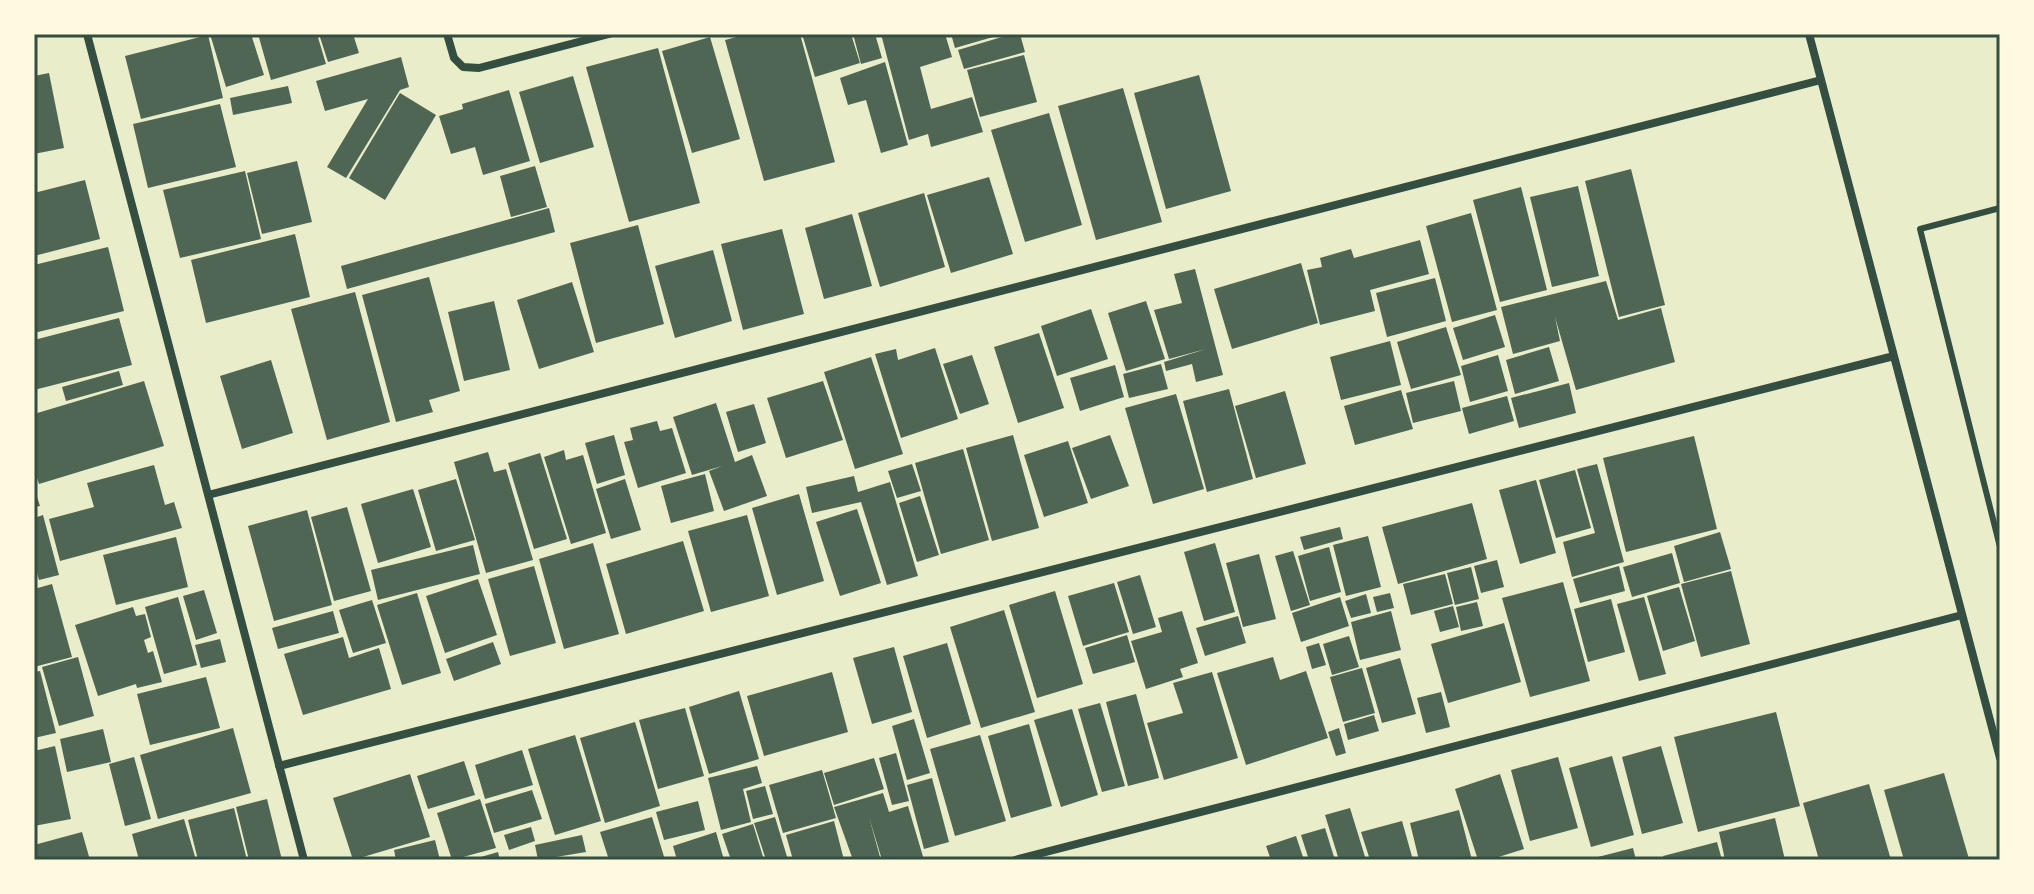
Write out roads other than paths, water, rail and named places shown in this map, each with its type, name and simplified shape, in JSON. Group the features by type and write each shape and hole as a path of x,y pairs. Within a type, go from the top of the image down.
{"street":[{"path":"87,34 304,860"},
{"path":"447,34 454,58 463,67 479,68 609,34"},
{"path":"1809,34 2000,758"},
{"path":"208,495 1821,80"},
{"path":"279,766 1894,356"},
{"path":"1015,860 1962,615"}],"lane":[{"path":"2000,208 1920,229 2000,547"}]}
